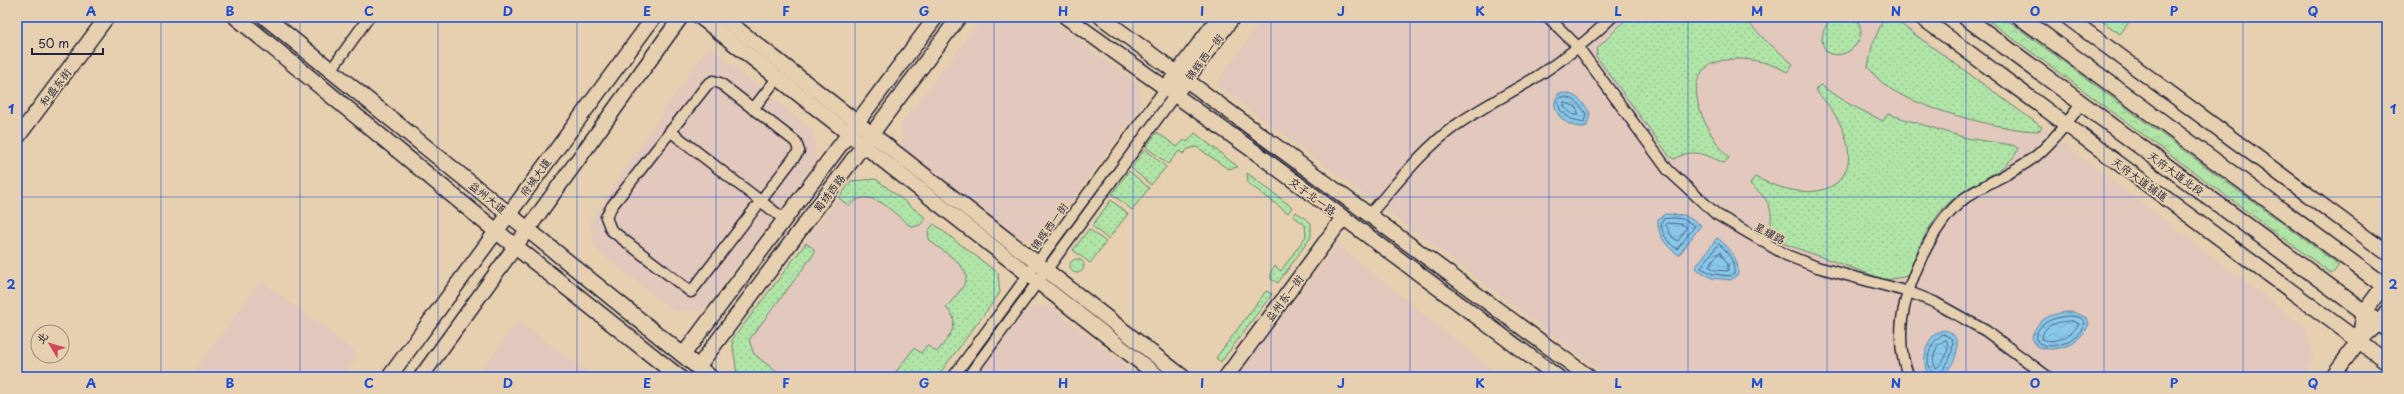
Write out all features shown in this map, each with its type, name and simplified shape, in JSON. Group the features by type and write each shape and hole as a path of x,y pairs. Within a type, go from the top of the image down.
{"main road":[{"name":"益州大道","path":"236,17 514,246 679,377"},
{"name":"益州大道","path":"265,17 710,377"},
{"name":"天府大道北段","path":"1965,17 2364,312 2384,321"},
{"path":"2020,17 2386,285"}],"street":[{"name":"和盛东街","path":"17,138 107,17"},
{"path":"331,70 369,17"},
{"name":"府城大道","path":"389,377 654,17"},
{"path":"421,377 527,228 681,17"},
{"path":"700,17 778,77 854,128"},
{"path":"722,17 1034,278 1159,377"},
{"name":"蜀绣西路","path":"683,355 936,17"},
{"name":"蜀绣西路","path":"698,367 869,140 959,17"},
{"name":"交子北一路","path":"1066,17 1169,93 1255,152 1558,377"},
{"name":"交子北一路","path":"1101,17 1182,75 1368,216 1589,377"},
{"name":"锦辉西一街","path":"1169,93 1219,17"},
{"name":"锦辉西一街","path":"1182,75 1233,17"},
{"name":"星耀路","path":"1548,17 1578,47 1668,170 1716,214 1760,241 1804,262 1870,283 1909,292 1934,302 1986,331 2048,377"},
{"path":"1368,216 1419,158 1454,127 1498,97 1532,79 1578,47 1612,17"},
{"name":"天府大道辅道","path":"1921,17 2387,362"},
{"path":"2067,17 2387,253"},
{"path":"753,109 778,77"},
{"path":"713,81 720,83 796,142 799,151 691,292 611,230 606,217 612,206 670,131 707,85 713,81"},
{"name":"锦晖西一街","path":"968,377 1042,266 1169,93"},
{"path":"1908,377 1901,338 1904,309 1922,256 1943,221 1965,198 2035,156 2065,124 2082,103"},
{"path":"670,131 785,220"},
{"path":"869,140 1042,266 1183,377"},
{"name":"益州东一街","path":"1226,377 1343,218"},
{"name":"锦晖西一街","path":"953,377 1034,278"},
{"path":"2358,341 2364,312 2386,285"},
{"path":"2332,377 2358,341 2384,321"}],"shaded area":[{"path":"984,17 1046,17 1139,85 1140,107 1044,237 1022,240 902,147 901,124"},
{"path":"1264,17 1897,17 2306,328 2313,360 2301,377 1609,377 1216,84"},
{"path":"708,46 812,130 817,160 703,311 674,311 596,249 590,222"},
{"path":"876,179 998,273 1000,293 937,377 740,377 737,374 732,340 851,181"},
{"path":"1338,245 1479,359 1500,377 1234,377"},
{"path":"261,281 359,354 342,377 190,377"},
{"path":"1048,305 1140,377 976,377 1027,310"},
{"path":"518,321 593,377 476,377"}],"green space":[{"path":"1628,17 1743,17 1765,40 1793,64 1787,72 1763,62 1737,59 1716,62 1703,71 1697,83 1697,98 1701,114 1709,130 1729,158 1724,163 1705,155 1694,153 1688,153 1675,159 1670,157 1596,56 1597,49"},
{"path":"1833,17 1855,17 1860,24 1861,31 1856,45 1843,54 1836,55 1828,53 1823,44 1822,39 1824,30 1826,25"},
{"path":"1884,17 1891,17 2042,127 2039,131 2023,130 1959,116 1916,101 1885,85 1868,67 1872,46"},
{"path":"1984,17 2003,17 2339,265 2332,274"},
{"path":"2096,17 2133,17 2120,34"},
{"path":"1820,85 1851,105 1883,121 1888,114 1966,138 2012,145 2018,148 2008,163 1959,194 1937,216 1925,235 1908,276 1886,280 1771,239 1770,209 1766,200 1750,184 1755,177 1786,189 1811,192 1830,187 1843,176 1848,159 1846,138 1835,115 1815,90"},
{"path":"1157,132 1177,147 1184,140 1187,142 1195,133 1238,167 1228,169 1197,147 1188,149 1183,154 1179,151 1168,164 1146,147"},
{"path":"1145,149 1166,167 1151,185 1131,168"},
{"path":"1129,171 1149,188 1132,210 1112,194"},
{"path":"1247,173 1292,207 1288,213 1248,183"},
{"path":"876,179 926,218 920,225 913,227 909,225 880,202 872,199 864,198 857,200 849,206 839,198 851,181"},
{"path":"1111,200 1128,214 1108,239 1092,226"},
{"path":"1296,212 1311,223 1311,237 1278,283 1271,279 1271,271 1275,266 1281,271 1306,236 1305,225 1293,216"},
{"path":"934,224 998,273 1000,293 937,377 892,377 914,348 921,353 927,345 937,352 949,336 954,325 954,319 946,308 961,289 965,282 966,276 964,270 959,264 929,239 928,231"},
{"path":"1089,229 1106,242 1090,263 1073,250"},
{"path":"806,243 814,249 814,254 749,340 754,354 783,377 740,377 737,374 732,340"},
{"path":"1074,259 1080,259 1084,263 1084,269 1080,273 1074,273 1070,269 1070,263"},
{"path":"1266,291 1272,294 1221,362 1216,358"}],"water":[{"path":"1559,93 1569,94 1581,101 1590,113 1587,126 1575,126 1562,119 1555,107 1555,100"},
{"path":"1665,214 1684,215 1701,225 1679,255 1666,244 1659,230 1658,219"},
{"path":"1717,238 1729,249 1737,263 1738,274 1731,280 1712,278 1695,268"},
{"path":"2073,312 2087,318 2089,324 2080,337 2067,346 2059,348 2052,349 2036,346 2032,338 2034,331 2042,321 2059,313"},
{"path":"1944,330 1952,333 1956,339 1956,355 1948,370 1941,375 1934,377 1926,370 1925,352 1933,336"}]}
